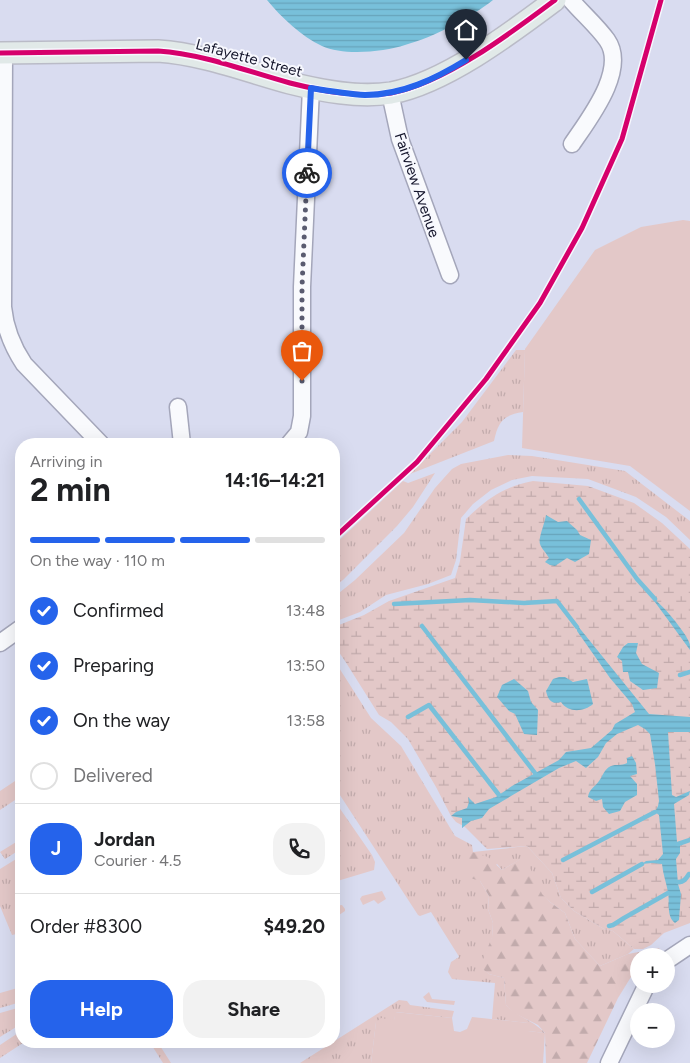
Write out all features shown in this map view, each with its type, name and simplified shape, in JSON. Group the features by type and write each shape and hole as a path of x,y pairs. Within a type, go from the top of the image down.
{"main road":[{"name":"Lafayette Street","path":"2,53 158,50 181,52 311,88 347,94 390,93 412,88 441,75 493,45 555,0"}],"street":[{"path":"571,0 608,41 613,56 611,76 601,99 572,144"},
{"path":"2,53 3,307 5,322 12,344 24,364 95,438"},
{"path":"294,438 299,432 302,416 302,287 311,88"},
{"name":"Fairview Avenue","path":"390,93 400,139 450,275"},
{"path":"178,407 181,438"},
{"path":"0,643 15,632"},
{"path":"677,960 690,945"},
{"path":"609,1063 643,993"}],"green space":[{"path":"683,220 690,221 690,511 630,466 522,448 525,349 595,250 641,227"},
{"path":"516,350 525,350 523,412 506,417 502,421 497,429 494,441 410,474 462,422"},
{"path":"508,455 532,456 625,471 690,521 690,540 666,517 636,497 588,479 532,476 512,480 491,490 473,504 461,518 456,560 451,575 428,584 386,595 360,612 340,620 340,592 404,533 435,488 452,469 461,464"},
{"path":"435,473 413,507 397,526 340,582 340,539 403,481 408,483"},
{"path":"533,481 588,486 634,503 662,523 690,549 690,923 664,933 645,948 633,948 613,931 604,929 574,911 561,898 552,873 527,846 487,849 465,827 456,822 408,739 391,722 379,715 340,654 340,625 364,615 389,601 455,578 460,561 466,519 481,505 504,490"},
{"path":"340,669 371,718 401,746 455,836 472,845 473,852 527,846 552,873 561,898 574,911 604,929 613,931 633,948 630,948 628,954 600,966 575,939 565,913 541,894 521,859 502,870 497,864 480,881 489,896 488,909 493,923 492,938 481,967 489,974 504,978 506,1005 545,1033 528,1031 528,1023 492,1019 495,983 452,979 448,972 451,962 459,957 458,955 431,912 420,916 340,795"},
{"path":"15,781 15,800 0,810 0,791"},
{"path":"340,809 372,855 375,862 374,870 340,880"},
{"path":"15,843 15,853 5,859 0,852"},
{"path":"472,852 488,857 502,870 522,858 531,870 542,894 565,913 575,939 600,966 630,954 630,979 618,998 587,1063 546,1063 545,1033 538,1025 514,1013 506,1005 504,978 489,974 480,967 492,937 493,923 488,909 489,896 480,881 467,877 466,864"},
{"path":"15,860 15,934 12,935 0,906 0,869"},
{"path":"382,891 386,899 378,904 374,900 363,905 360,899 362,896"},
{"path":"340,905 342,905 345,911 340,914"},
{"path":"15,989 15,1004 0,1008 0,993"},
{"path":"429,992 432,999 455,1001 454,1005 427,1002 423,997"},
{"path":"399,1000 407,1001 410,1005 454,1011 452,1018 396,1012 394,1020 376,1022 371,1063 300,1063 324,1048 340,1048 340,1038"},
{"path":"15,1009 15,1028 0,1037 0,1013"},
{"path":"395,1012 452,1018 454,1031 460,1032 467,1029 472,1017 528,1023 528,1031 545,1033 543,1063 371,1063 376,1022 381,1018 394,1020"},
{"path":"15,1035 15,1048 0,1058 0,1045"},
{"path":"153,1048 161,1048 171,1063 163,1063"}],"water":[{"path":"267,0 493,0 474,14 416,42 386,50 352,52 331,49 314,42 292,26"},
{"path":"546,515 558,522 567,521 580,535 591,540 589,554 575,562 567,558 555,566 545,562 549,558 540,541"},
{"path":"652,598 661,605 678,625 689,642 690,650"},
{"path":"577,625 649,714 690,717 690,732 668,732 672,795 676,797 690,791 689,795 674,804 677,842 680,845 680,853 676,859 678,884 681,894 679,920 675,923 669,913 668,892 662,864 642,864 646,861 658,860 663,854 659,815 655,812 659,801 650,734 638,725 617,734 606,743 598,757 586,768 576,761 559,768 489,809 482,818 471,821 462,828 462,818 451,816 467,808 468,797 475,804 496,797 559,760 566,752 591,748 612,730 615,724 635,712 632,704 610,678 577,631"},
{"path":"628,643 638,643 636,653 642,664 659,673 657,688 643,690 630,681 628,672 623,672 622,661 617,657"},
{"path":"565,677 573,682 587,679 593,704 585,709 572,710 561,702 555,703 551,701 546,691 553,679"},
{"path":"514,679 528,691 531,702 538,710 537,735 524,734 515,714 509,711 497,697 502,685"},
{"path":"632,756 636,763 637,774 630,776 637,784 637,795 625,802 620,811 609,814 603,807 602,799 596,801 588,797 589,794 609,767 627,763 627,758"}],"waterway":[{"path":"579,499 637,579 655,599"},
{"path":"394,604 470,600 524,603 557,601 577,627"},
{"path":"422,626 535,773"},
{"path":"680,675 690,672"},
{"path":"408,717 429,705 499,795"},
{"path":"563,860 655,812"},
{"path":"678,844 690,840"},
{"path":"592,892 642,864"},
{"path":"678,882 684,880 689,874"},
{"path":"609,926 668,893"}],"cycle path":[{"path":"0,53 158,51 208,59 315,89 366,95 391,93 433,79 455,68 498,41 555,0"},
{"path":"340,533 417,462 486,379 540,303 582,228 622,139 661,0"}],"way so far":[{"path":"302,381 302,287 307,173"}],"route":[{"path":"307,173 311,88 347,94 390,93 412,88 441,75 466,60"}]}
